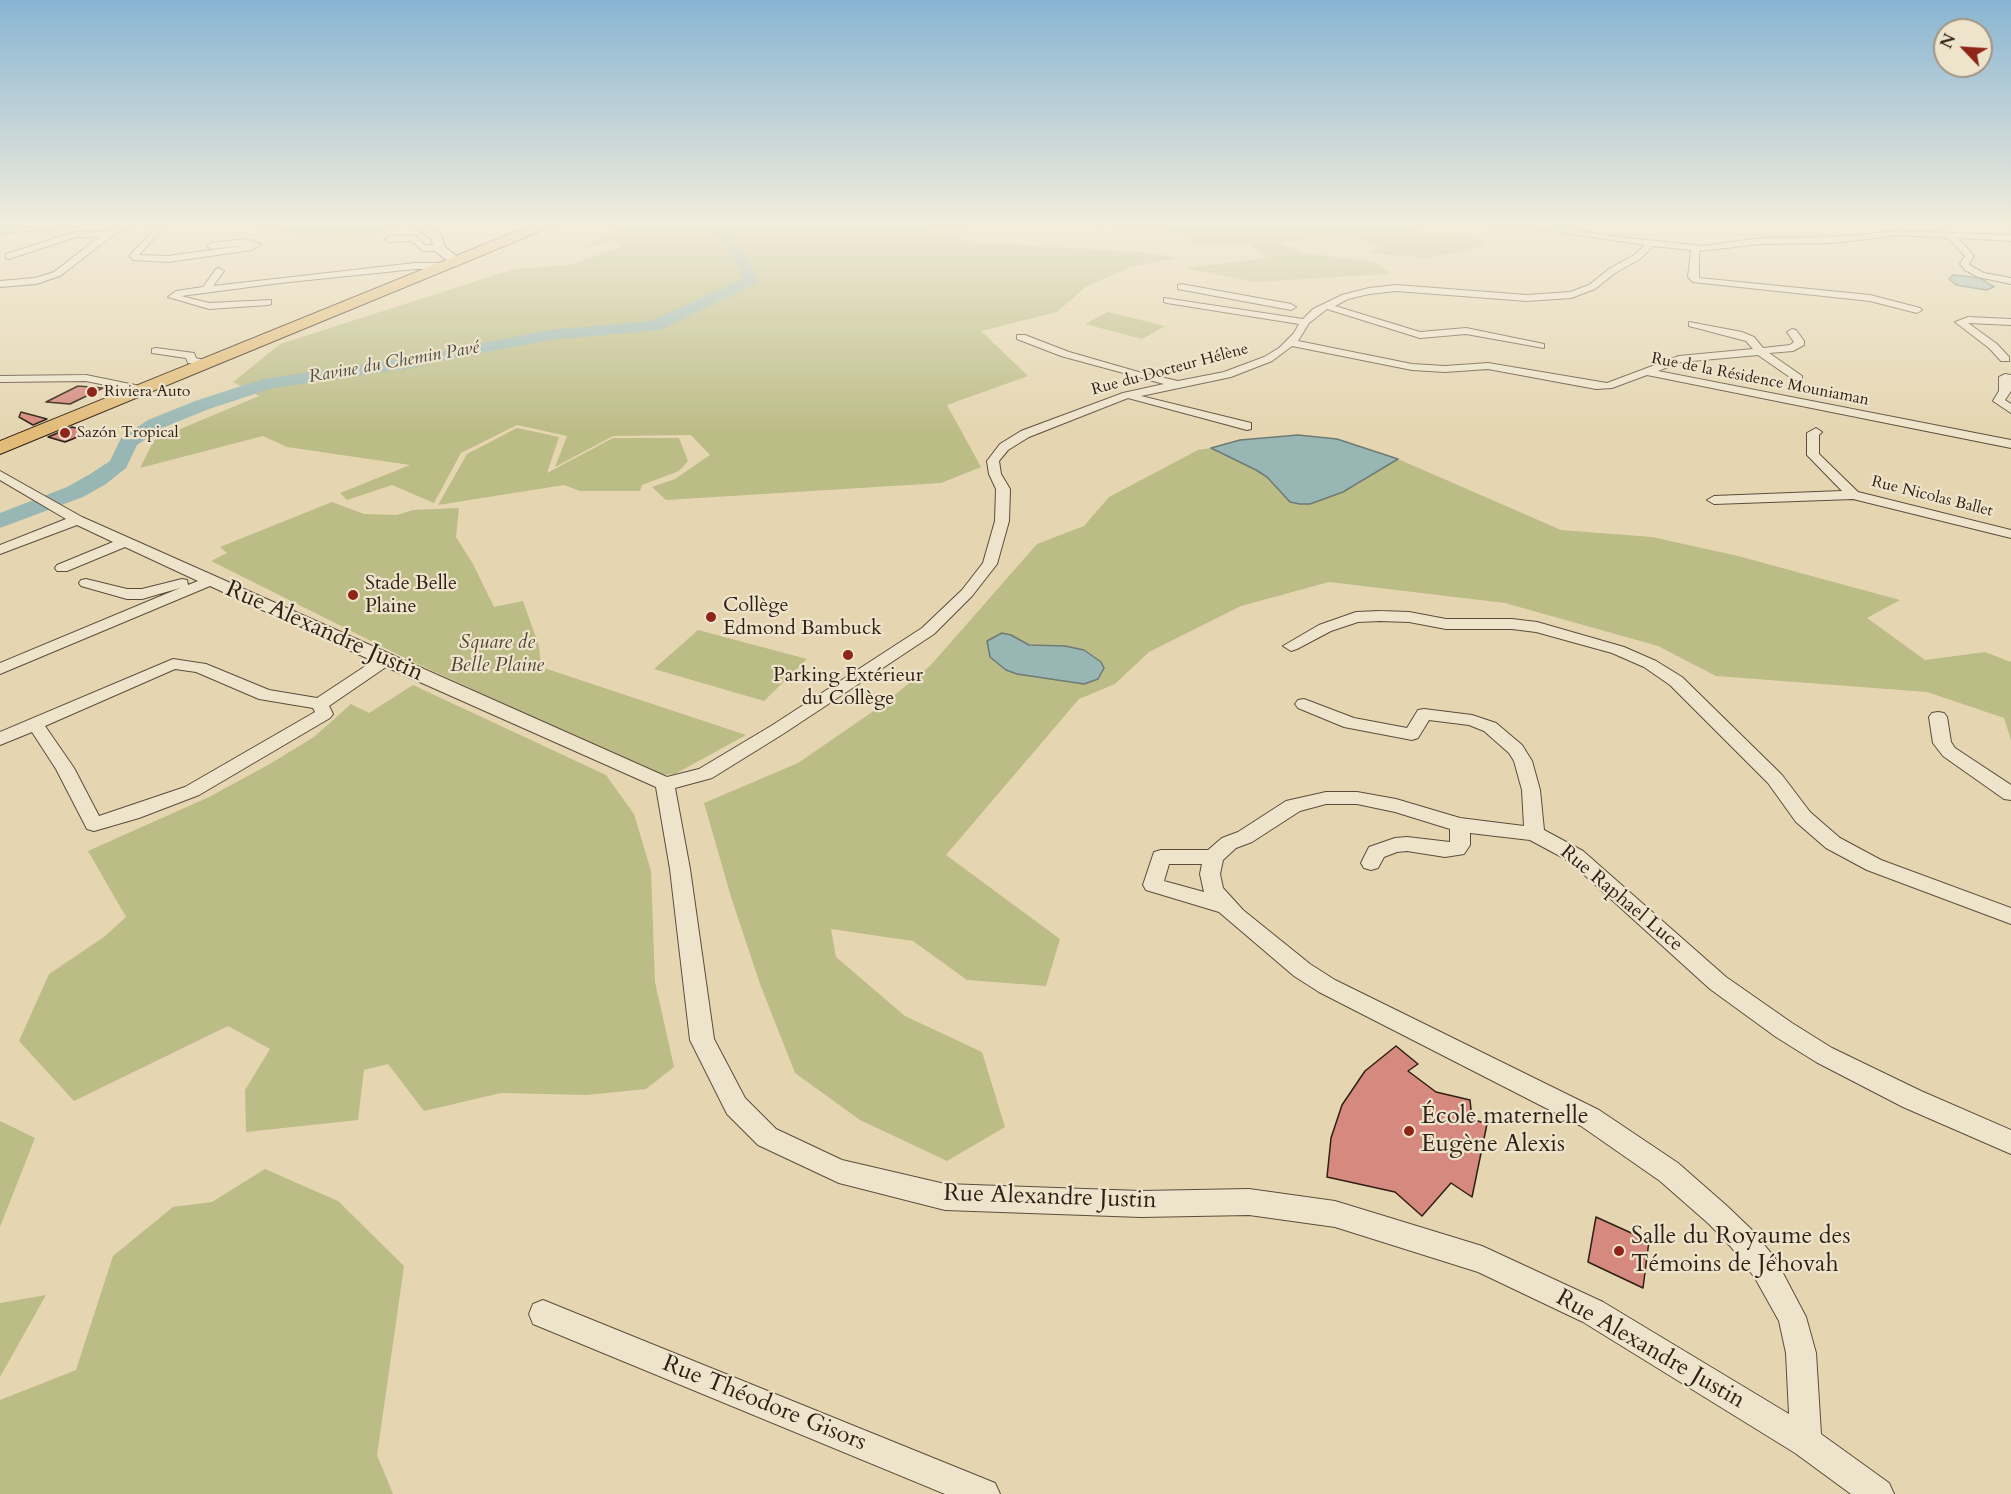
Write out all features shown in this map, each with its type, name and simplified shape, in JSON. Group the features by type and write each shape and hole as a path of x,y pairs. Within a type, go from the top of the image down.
{"highway":[{"path":"2,447 374,293"}],"street":[{"path":"181,293 173,297 209,306 268,302"},
{"path":"1214,293 1321,308 1420,335 1466,331 1540,346"},
{"name":"Rue du Docteur Hélène","path":"665,784 705,774 928,631 968,593 990,564 1002,521 1003,489 995,474 993,461 997,454 1012,441 1127,395 1227,375 1252,366 1275,356 1298,335 1305,322 1321,308 1365,293"},
{"name":"Rue du Docteur Hélène","path":"1458,293 1527,298 1577,293"},
{"path":"1819,293 1870,298 1917,310"},
{"path":"1167,300 1305,322"},
{"path":"2005,359 1993,346 1960,322 1968,320 2011,322"},
{"path":"1693,324 1750,339 1772,361 1798,378"},
{"path":"1646,372 1679,359 1797,347 1800,343 1792,332"},
{"path":"1021,337 1065,354 1140,376 1183,384"},
{"name":"Rue de la Résidence Mouniaman","path":"1291,342 1412,367 1445,369 1488,366 1596,386 1608,386 1646,372 2011,444"},
{"path":"1993,346 2011,348"},
{"path":"156,351 190,355 192,361 204,362"},
{"path":"2008,377 2005,392 1999,401 2011,410"},
{"path":"0,379 86,378 140,389"},
{"path":"1127,395 1247,426"},
{"name":"Rue Nicolas Ballet","path":"1815,432 1813,433 1813,454 1853,495 2011,534"},
{"name":"Rue Alexandre Justin","path":"0,475 77,520 665,784 680,869 702,1040 736,1106 767,1137 839,1171 945,1197 1141,1204 1249,1202 1335,1214 1482,1260 1593,1312 1806,1442 1878,1494"},
{"path":"1714,500 1853,495"},
{"path":"0,550 77,520"},
{"path":"62,568 126,542"},
{"path":"86,583 135,594 205,578"},
{"path":"0,669 145,610 205,578"},
{"path":"135,594 145,610"},
{"path":"1291,646 1325,628 1356,617 1380,616 1409,617 1446,624 1512,624 1537,627 1571,634 1618,650 1650,664 1676,681 1767,771 1803,817 1833,843 1874,865 2011,916"},
{"path":"0,739 173,664 200,668 265,695 320,704 385,660"},
{"path":"35,724 65,768 94,824 192,791 324,714 320,704"},
{"path":"1304,704 1350,723 1412,734 1424,714 1472,720 1490,727 1516,748 1524,761 1531,790 1534,834"},
{"path":"1938,717 1942,743 1949,752 2011,794"},
{"name":"Rue Raphael Luce","path":"1213,857 1229,843 1245,837 1293,806 1326,798 1357,798 1460,825 1534,834 1576,856 1718,983 1784,1030 1824,1055 1912,1099 2011,1142"},
{"path":"1371,863 1376,852 1395,845 1407,844 1444,850 1457,849 1460,845 1460,825"},
{"path":"1226,906 1154,885 1161,857 1213,857 1210,874 1213,889 1226,906 1280,953 1328,986 1590,1118 1669,1172 1718,1215 1741,1238 1765,1268 1792,1317 1801,1353 1806,1442"},
{"name":"Rue Théodore Gisors","path":"543,1314 984,1494"}],"green space":[{"path":"440,293 1079,293 1057,312 981,331 1028,376 947,405 981,467 941,483 666,500 652,487 675,479 710,455 691,435 613,436 555,467 567,436 517,425 461,453 434,503 392,485 347,500 340,493 410,465 287,447 263,436 140,468 154,440 259,396 233,382 280,344"},
{"path":"1108,312 1165,326 1142,339 1085,324"},
{"path":"517,428 559,437 547,473 613,438 679,438 688,461 679,471 642,485 640,491 580,491 564,485 438,505 467,454"},
{"path":"1211,448 1267,477 1282,494 1310,504 1355,486 1398,459 1561,530 1652,537 1738,556 1900,600 1867,618 1925,660 1985,652 2011,662 2011,740 2004,718 1927,692 1716,676 1658,646 1505,603 1329,582 1241,606 1149,652 1115,684 1079,699 946,855 1060,939 1046,986 967,980 913,941 831,929 836,957 905,1016 982,1052 1005,1127 947,1161 860,1120 795,1073 760,984 732,900 704,803 798,763 881,706 930,666 1037,544 1084,526 1109,497 1198,450","holes":["1011,635 1029,645 1065,646 1084,650 1092,656 1084,684 1017,674"]},
{"name":"Square de Belle Plaine","path":"332,502 364,514 397,515 413,510 459,508 456,537 473,564 494,607 523,601 539,646 541,667 746,735 675,774 658,775 405,658 211,561 227,553 220,547"},
{"path":"698,630 807,659 764,701 654,669"},
{"path":"413,685 606,775 634,814 651,871 655,982 674,1067 646,1089 587,1095 501,1093 424,1111 388,1064 364,1070 358,1120 246,1132 245,1090 270,1049 228,1026 74,1101 19,1041 49,974 104,937 126,917 88,851 209,797 268,765 314,737 351,704 369,713"},
{"path":"0,1121 35,1138 0,1227"},
{"path":"265,1169 338,1201 404,1266 377,1455 393,1494 0,1494 0,1400 76,1370 113,1256 173,1207 212,1202"},
{"path":"46,1295 0,1377 0,1303"}],"water":[{"path":"1298,435 1337,439 1398,459 1343,492 1310,504 1300,504 1290,502 1267,477 1256,470 1211,448 1240,440"},
{"path":"1002,633 1011,635 1029,645 1065,646 1084,650 1101,662 1104,668 1098,679 1084,684 1017,674 1006,670 990,657 987,641"}],"building":[{"name":"Riviera Auto","path":"78,386 103,388 70,404 46,402"},
{"path":"21,412 47,419 33,425 19,417"},
{"name":"Sazón Tropical","path":"72,427 90,432 65,442 48,437"},
{"name":"École maternelle Eugène Alexis","path":"1396,1046 1418,1064 1408,1071 1436,1092 1470,1100 1472,1119 1487,1124 1472,1197 1451,1183 1422,1216 1395,1192 1327,1177 1331,1138 1342,1105 1365,1071"},
{"name":"Salle du Royaume des Témoins de Jéhovah","path":"1596,1217 1649,1241 1643,1288 1588,1262"}],"waterway":[{"name":"Ravine du Chemin Pavé","path":"0,521 75,492 98,479 119,464 128,442 155,424 202,405 270,383 411,363 426,358 550,335 654,326 725,293"}],"place":[{"name":"Riviera Auto","path":"92,392"},
{"name":"Sazón Tropical","path":"65,433"},
{"name":"Stade Belle Plaine","path":"353,595"},
{"name":"Collège Edmond Bambuck","path":"711,617"},
{"name":"Parking Extérieur du Collège","path":"848,655"},
{"name":"École maternelle Eugène Alexis","path":"1409,1131"},
{"name":"Salle du Royaume des Témoins de Jéhovah","path":"1619,1251"}]}
